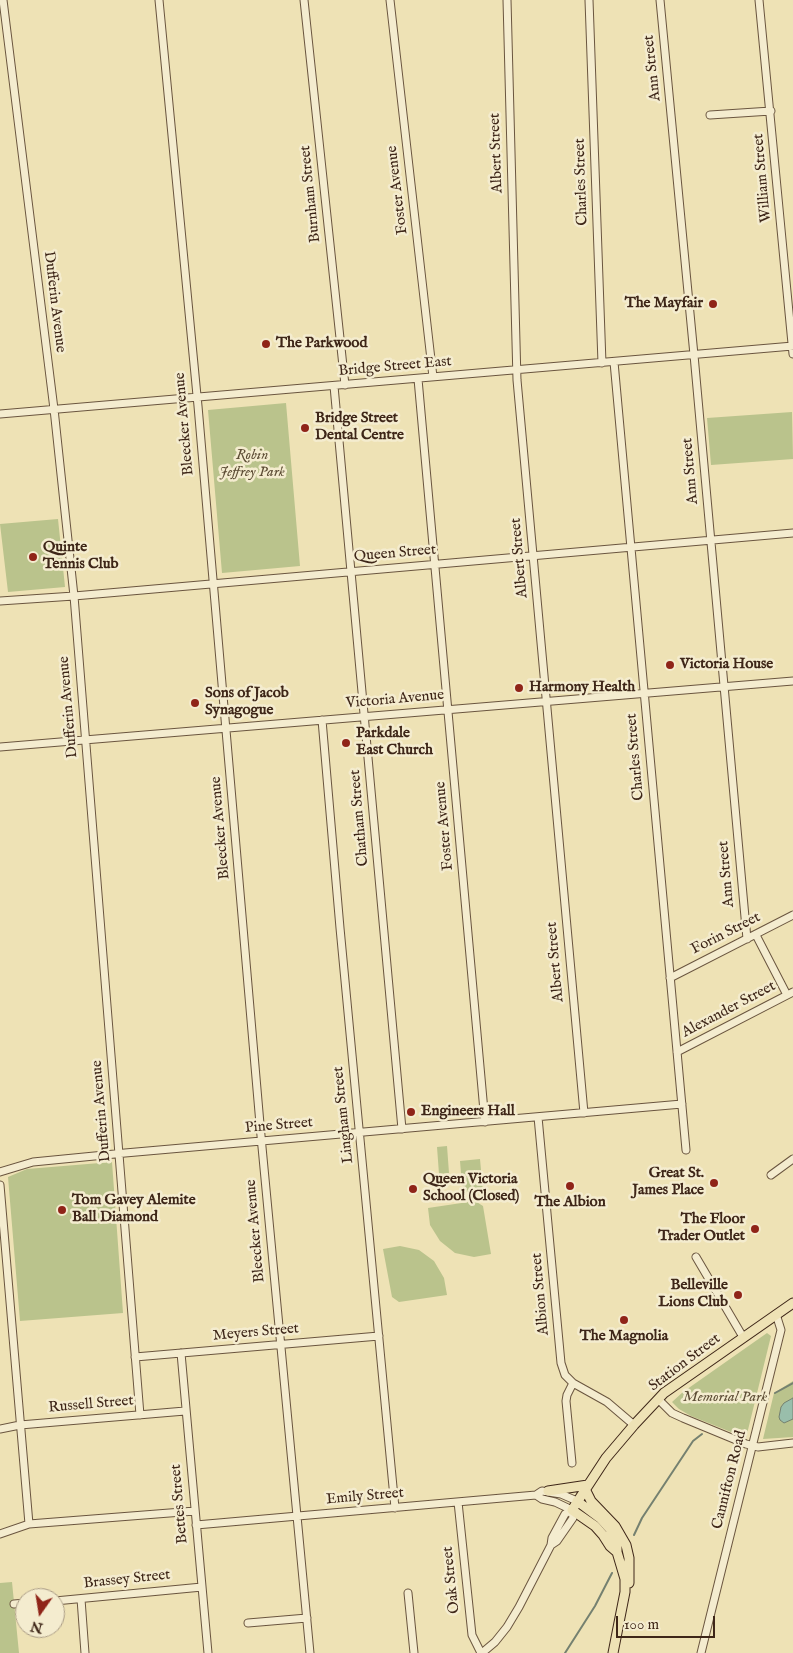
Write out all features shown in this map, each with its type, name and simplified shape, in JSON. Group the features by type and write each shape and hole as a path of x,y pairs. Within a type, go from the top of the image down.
{"main road":[{"name":"Station Street","path":"572,1510 606,1458 658,1399 675,1385 793,1303"},
{"path":"548,1491 586,1487 591,1501 615,1526 626,1545 630,1572 613,1653"},
{"path":"578,1501 601,1519 610,1529 617,1542 617,1552 625,1579 623,1605"},
{"path":"572,1510 595,1526 617,1552"}],"street":[{"name":"Dufferin Avenue","path":"3,0 54,409 74,596 140,1415"},
{"name":"Bleecker Avenue","path":"159,0 197,398 262,1141 310,1653"},
{"name":"Burnham Street","path":"304,0 345,385"},
{"name":"Foster Avenue","path":"390,0 433,377"},
{"name":"Albert Street","path":"507,0 517,370 584,1113"},
{"name":"Charles Street","path":"589,0 602,363"},
{"name":"Ann Street","path":"660,0 747,939"},
{"name":"William Street","path":"760,0 793,354"},
{"path":"710,115 771,111"},
{"name":"Bridge Street East","path":"0,414 793,346"},
{"name":"Charles Street","path":"614,362 686,1150"},
{"name":"Foster Avenue","path":"418,379 485,1122"},
{"name":"Chatham Street","path":"334,386 402,1129"},
{"name":"Queen Street","path":"0,601 793,533"},
{"name":"Victoria Avenue","path":"0,746 226,729 793,681"},
{"name":"Lingham Street","path":"322,720 395,1508"},
{"name":"Forin Street","path":"670,978 793,915"},
{"path":"756,935 790,993"},
{"name":"Alexander Street","path":"677,1052 790,993"},
{"name":"Pine Street","path":"0,1172 33,1162 120,1153 682,1104"},
{"name":"Albion Street","path":"538,1117 561,1363 565,1375 574,1383"},
{"path":"771,1175 793,1159"},
{"path":"0,1185 29,1524"},
{"path":"696,1257 743,1337"},
{"name":"Cannifton Road","path":"701,1653 781,1330 776,1314"},
{"name":"Meyers Street","path":"135,1357 379,1336"},
{"name":"Bettes Street","path":"181,1353 208,1653"},
{"path":"572,1463 566,1401 567,1395 574,1383 607,1402 634,1425"},
{"path":"658,1399 672,1413 753,1446 793,1444"},
{"name":"Russell Street","path":"0,1429 20,1425 185,1411"},
{"name":"Emily Street","path":"196,1525 536,1495 542,1491 548,1491"},
{"path":"548,1491 578,1501"},
{"name":"Emily Street","path":"536,1495 572,1510"},
{"name":"Oak Street","path":"458,1502 472,1636 481,1653"},
{"name":"Station Street","path":"481,1653 495,1642 507,1627 551,1545 552,1538 565,1514 572,1510"},
{"path":"0,1534 29,1524 195,1511"},
{"name":"Brassey Street","path":"65,1600 202,1587"},
{"path":"408,1593 414,1653"},
{"path":"81,1599 85,1653"},
{"path":"248,1624 307,1618"}],"green space":[{"name":"Robin Jeffrey Park","path":"286,403 300,566 222,573 208,410"},
{"path":"792,412 793,459 711,465 707,418"},
{"name":"Quinte Tennis Club","path":"58,519 65,587 8,592 0,524"},
{"path":"447,1146 449,1173 439,1174 437,1147"},
{"path":"480,1159 483,1192 468,1194 462,1185 460,1161"},
{"path":"112,1162 123,1313 20,1321 8,1177 27,1169"},
{"path":"475,1201 483,1206 491,1254 474,1257 455,1253 440,1241 430,1225 428,1208"},
{"path":"400,1246 419,1250 434,1261 444,1278 447,1295 399,1302 392,1297 383,1249"},
{"name":"Memorial Park","path":"767,1333 771,1336 746,1438 691,1416 672,1402 683,1392"},
{"path":"793,1381 793,1437 763,1439 774,1393"},
{"path":"12,1582 15,1638 18,1638 19,1653 0,1653 0,1583"}],"shaded area":[{"path":"793,1398 793,1419 784,1423 779,1417 781,1407"}],"waterway":[{"path":"775,1393 793,1383"},
{"path":"634,1535 642,1518 693,1441 702,1434"},
{"path":"565,1653 595,1606 612,1573"}],"place":[{"name":"The Mayfair","path":"713,304"},
{"name":"The Parkwood","path":"266,344"},
{"name":"Bridge Street Dental Centre","path":"305,428"},
{"name":"Quinte Tennis Club","path":"33,557"},
{"name":"Victoria House","path":"670,665"},
{"name":"Harmony Health","path":"519,688"},
{"name":"Sons of Jacob Synagogue","path":"195,703"},
{"name":"Parkdale East Church","path":"346,743"},
{"name":"Engineers Hall","path":"411,1112"},
{"name":"Great St. James Place","path":"714,1183"},
{"name":"The Albion","path":"570,1186"},
{"name":"Queen Victoria School (Closed)","path":"413,1189"},
{"name":"Tom Gavey Alemite Ball Diamond","path":"62,1210"},
{"name":"The Floor Trader Outlet","path":"755,1229"},
{"name":"Belleville Lions Club","path":"738,1295"},
{"name":"The Magnolia","path":"624,1320"}]}
